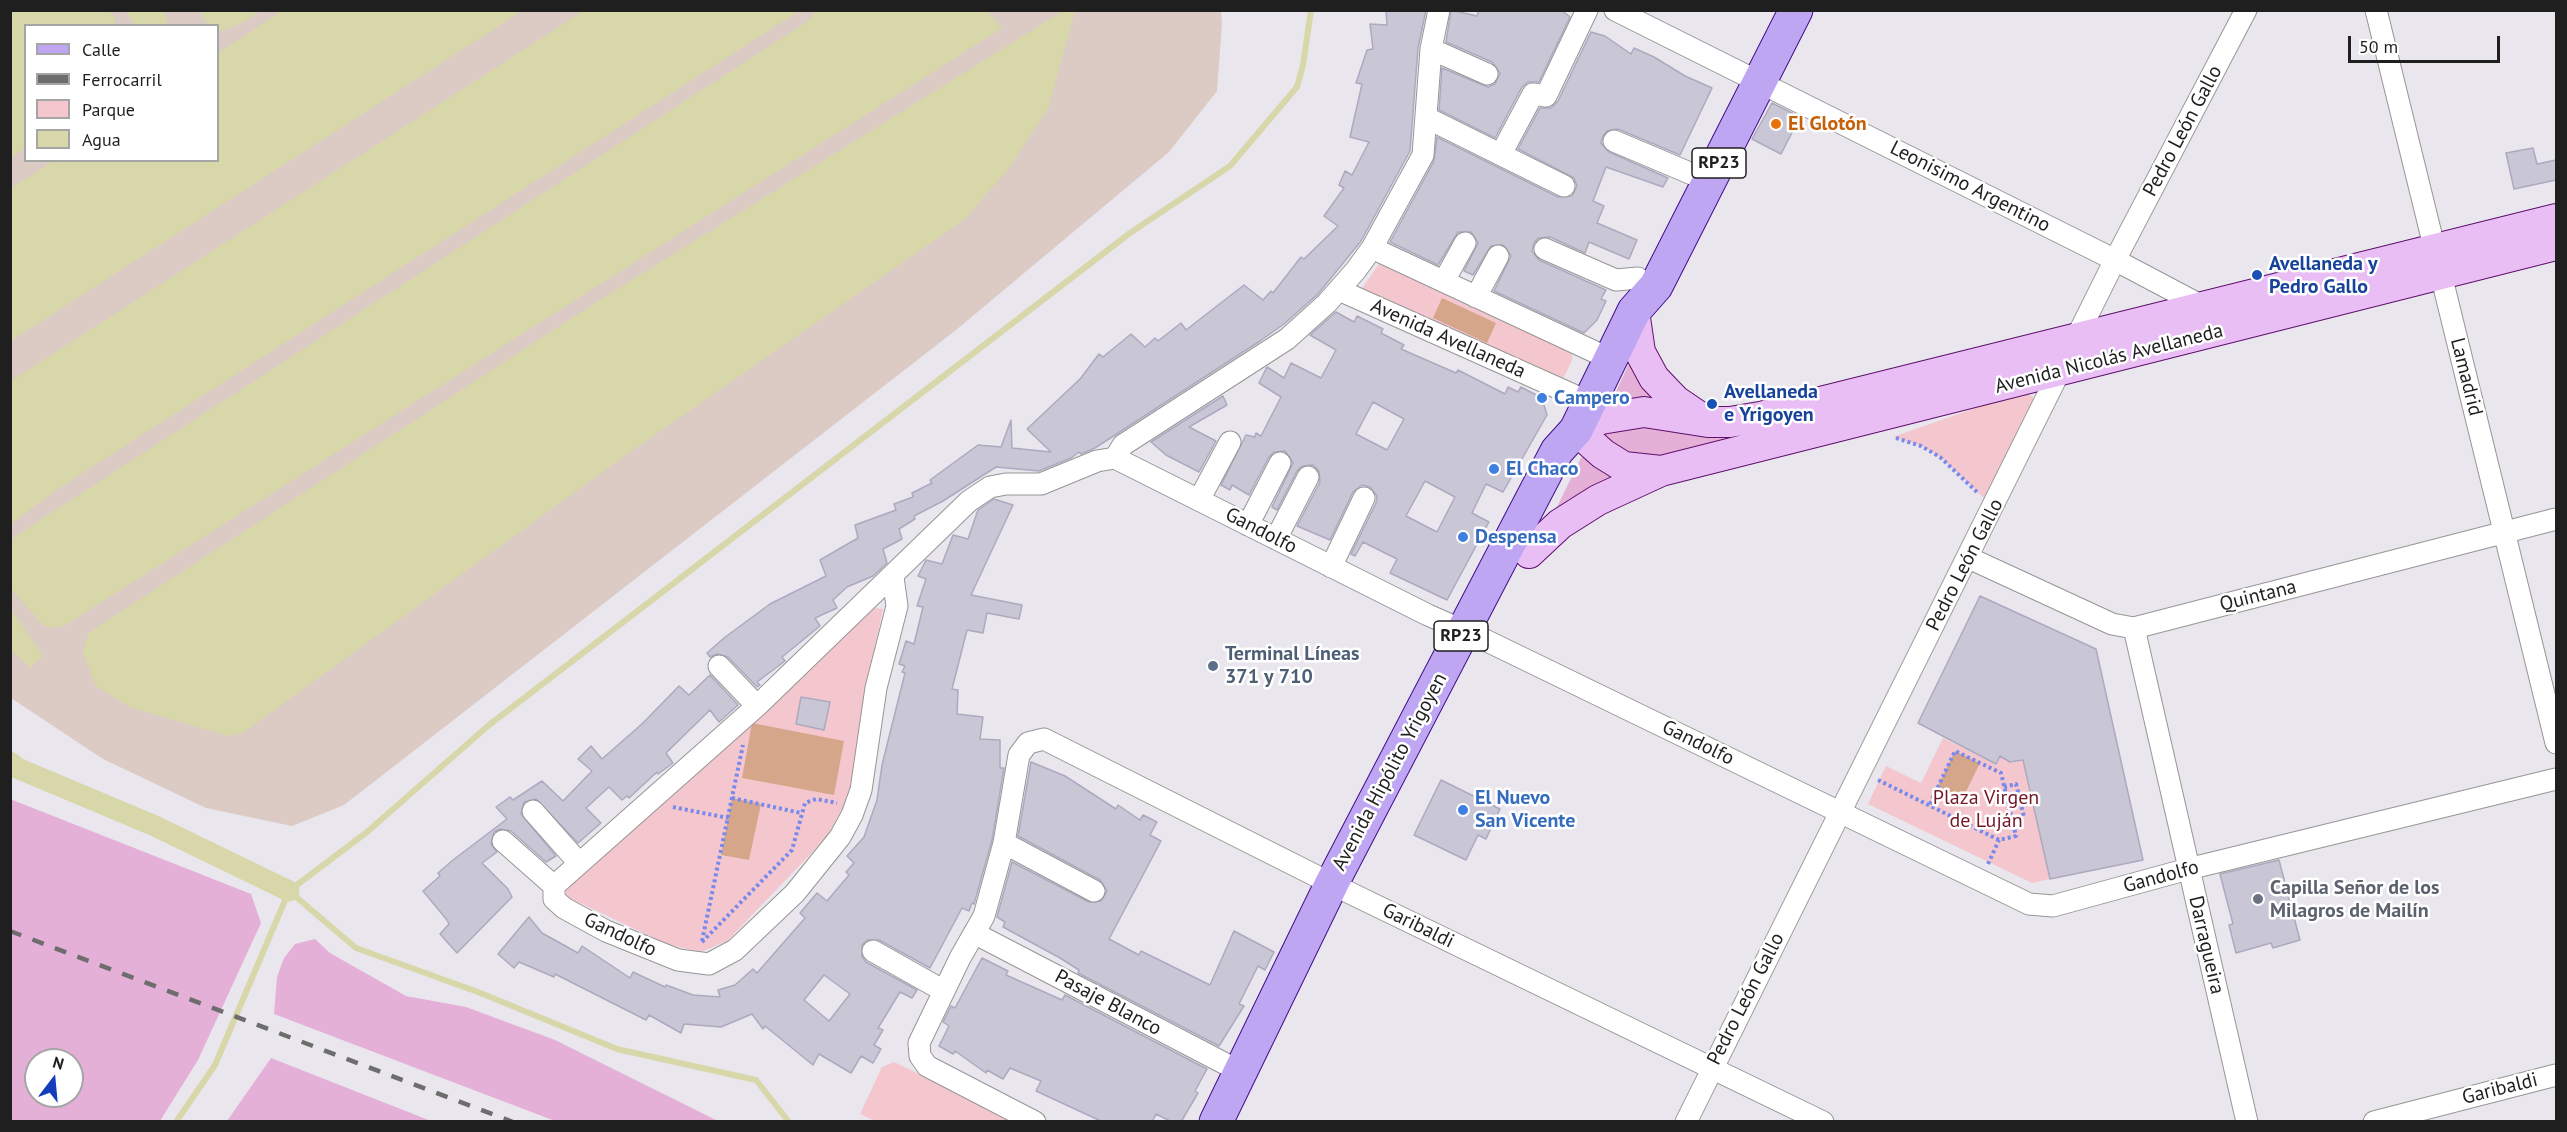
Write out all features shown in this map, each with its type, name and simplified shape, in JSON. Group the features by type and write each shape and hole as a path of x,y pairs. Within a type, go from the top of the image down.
{"main road":[{"name":"Avenida Hipólito Yrigoyen","path":"1216,1122 1474,634 1557,451 1583,416 1634,311 1656,286 1752,78 1774,10"},
{"name":"Avenida Hipólito Yrigoyen","path":"1634,311 1638,278 1692,174 1796,10"},
{"name":"Avenida Nicolás Avellaneda","path":"1529,553 1560,524 1598,500 1661,471 2060,372 2206,320 2438,261 2556,219"},
{"name":"Avenida Nicolás Avellaneda","path":"2438,261 2556,246"},
{"path":"1634,311 1640,352 1654,378 1676,401 1708,422"},
{"name":"Avenida Nicolás Avellaneda","path":"1583,416 1601,419 1644,412 1708,422 1760,417 2077,338 2206,320"},
{"name":"Avenida Hipólito Yrigoyen","path":"1474,634 1529,553 1574,459 1583,416"},
{"name":"Avenida Nicolás Avellaneda","path":"1583,416 1608,458 1624,467 1661,471"},
{"name":"Avenida Hipólito Yrigoyen","path":"1238,1122 1341,888"}],"street":[{"path":"554,886 753,709 969,501 990,487 1006,484 1041,484 1097,461 1115,458 1123,445 1256,362 1287,339 1339,290 1372,248 1423,155 1431,49 1439,10"},
{"path":"1501,154 1533,94 1546,96 1587,10"},
{"name":"Leonisimo Argentino","path":"1615,10 2115,260 2206,320"},
{"name":"Pedro León Gallo","path":"1686,1122 1711,1068 1970,558 2115,260 2246,10"},
{"name":"Lamadrid","path":"2376,10 2556,743"},
{"path":"1431,49 1487,74"},
{"path":"1429,119 1564,186"},
{"path":"1614,141 1692,174"},
{"path":"1444,281 1465,243"},
{"path":"1372,248 1610,359"},
{"path":"1545,249 1616,280 1638,278"},
{"path":"1476,297 1498,256"},
{"name":"Avenida Avellaneda","path":"1339,290 1583,416"},
{"path":"1199,500 1230,442"},
{"name":"Gandolfo","path":"1115,458 1428,615 1474,634 2029,904 2053,906 2188,869 2556,779"},
{"path":"1248,525 1280,463"},
{"path":"1276,539 1308,477"},
{"path":"1331,567 1364,498"},
{"name":"Quintana","path":"1970,558 2112,624 2134,628 2556,519"},
{"name":"Gandolfo","path":"503,840 554,886 555,899 564,908 606,931 683,962 709,964 735,950 795,893 840,837 855,806 861,790 876,688 897,606 893,576"},
{"name":"Darragueira","path":"2134,628 2247,1122"},
{"path":"719,666 753,709"},
{"name":"Garibaldi","path":"1004,843 1019,755 1028,743 1044,739 1341,888 1823,1122"},
{"path":"534,811 579,863"},
{"path":"1035,1122 927,1066 920,1056 919,1042 984,916 1004,843 1094,891"},
{"name":"Pasaje Blanco","path":"975,933 1241,1072"},
{"path":"873,951 944,991"},
{"name":"Garibaldi","path":"2374,1122 2556,1075"}],"path":[{"path":"1872,420 1893,437 1921,446 1940,457 1994,507"},
{"path":"702,942 753,709"},
{"path":"1861,772 1929,806 1999,840 2016,836 2001,773 1955,751 1929,806"},
{"path":"2004,787 2016,784 2024,817 2012,820"},
{"path":"732,798 801,813"},
{"path":"683,962 792,850 805,802 811,799 855,806"},
{"path":"649,801 728,818"}],"shaded area":[{"path":"11,11 1221,11 1217,91 1169,152 956,330 344,805 292,826 206,808 103,759 11,698"},
{"path":"1442,298 1496,323 1487,343 1433,318"},
{"path":"1632,357 1657,406 1607,411"},
{"path":"1624,424 1753,432 1705,448 1668,455 1631,457 1596,433"},
{"path":"1582,456 1596,466 1624,476 1552,517"},
{"path":"752,723 844,741 834,795 742,778"},
{"path":"1955,751 1980,763 1960,804 1935,792"},
{"path":"732,798 761,804 749,860 721,855"},
{"path":"10,799 251,894 261,923 198,1060 160,1121 11,1121"},
{"path":"315,939 330,953 406,996 466,1007 555,1040 718,1121 555,1121 274,1014 277,977 284,958 295,944"},
{"path":"271,1058 431,1121 227,1121"}],"green space":[{"path":"1379,264 1572,351 1572,360 1563,379 1360,291"},
{"path":"2021,392 2033,397 2033,403 1984,498 1940,457 1921,446 1893,437"},
{"path":"875,608 883,609 863,702 852,790 827,837 727,941 701,952 669,945 567,897 565,889"},
{"name":"Plaza Virgen de Luján","path":"1943,738 1996,764 2000,756 2012,763 2023,760 2050,879 2032,883 1868,804 1886,766 1921,783"},
{"path":"894,1062 1018,1121 877,1122 860,1114 882,1067"}],"water":[{"path":"11,10 108,11 114,16 116,24 24,24 24,149 11,158"},
{"path":"585,10 799,11 58,489 11,524 11,381"},
{"path":"126,11 164,11 168,24 133,24"},
{"path":"200,11 260,11 244,22 219,32 219,24 207,24"},
{"path":"282,11 522,11 11,341 11,188 51,162 219,162 219,52"},
{"path":"816,11 987,11 1002,28 64,626 50,628 43,625 12,590 11,539 808,21"},
{"path":"1063,11 1075,11 1048,109 1009,168 965,219 626,455 244,732 228,736 130,707 96,686 83,653 88,633 592,305"},
{"path":"11,609 43,656 30,668 11,650"}],"building":[{"path":"1386,10 1426,10 1418,48 1410,151 1361,241 1318,294 1284,324 1260,341 1095,448 1081,454 1079,452 1071,458 1039,471 996,467 943,501 914,516 915,519 899,529 902,539 883,549 887,563 873,576 847,587 833,600 837,608 815,618 820,626 782,657 785,661 757,682 760,685 757,687 728,657 717,654 710,657 707,653 770,604 826,576 820,560 858,538 855,525 896,510 894,504 913,497 912,493 932,483 930,480 978,445 1001,447 1011,420 1012,448 1051,452 1027,429 1080,379 1099,354 1103,357 1131,334 1145,347 1155,338 1158,341 1181,323 1186,330 1244,285 1263,300 1271,291 1273,293 1301,257 1304,259 1338,226 1324,216 1344,188 1339,185 1345,171 1352,175 1369,142 1350,137 1362,84 1356,83 1367,50 1373,49 1370,24 1387,25"},
{"path":"1451,10 1477,16 1479,10 1561,10 1570,17 1539,82 1528,82 1522,87 1495,138 1439,110 1442,68 1488,87 1495,84 1500,73 1492,62 1446,42"},
{"path":"1591,32 1605,36 1631,54 1634,48 1654,57 1685,76 1712,88 1680,155 1618,129 1607,131 1603,136 1601,143 1609,152 1668,178 1663,187 1606,167 1593,201 1604,206 1597,223 1637,240 1629,259 1589,242 1585,253 1550,237 1538,238 1534,243 1532,251 1539,260 1606,290 1601,299 1606,301 1597,320 1584,333 1494,291 1511,256 1503,245 1491,246 1473,275 1464,271 1478,243 1471,232 1458,232 1438,265 1390,242 1434,161 1437,137 1558,197 1572,196 1577,186 1574,178 1518,149 1540,108 1551,108 1558,101"},
{"name":"El Glotón","path":"1772,103 1800,117 1781,154 1752,139"},
{"path":"2533,148 2537,164 2556,160 2556,180 2514,189 2506,153"},
{"path":"1336,312 1354,322 1357,316 1383,329 1381,333 1404,345 1401,349 1456,373 1458,370 1505,394 1508,387 1518,392 1521,387 1542,398 1547,415 1503,492 1486,484 1472,513 1489,522 1447,600 1390,573 1397,559 1363,542 1355,556 1351,554 1376,503 1377,496 1370,487 1362,485 1353,492 1330,540 1297,526 1320,482 1319,471 1313,465 1302,466 1297,471 1277,510 1272,507 1293,463 1285,451 1274,452 1269,457 1249,495 1232,485 1230,490 1221,485 1246,435 1255,437 1256,433 1261,436 1281,397 1259,383 1267,367 1284,378 1291,363 1321,378 1336,350 1310,335","holes":["1373,402 1404,419 1387,450 1356,434","1425,481 1455,497 1437,532 1406,516"]},
{"path":"1223,396 1227,405 1189,427 1216,441 1199,472 1166,455 1151,442"},
{"path":"994,499 1013,505 971,595 1022,605 1019,619 987,613 983,633 967,630 952,689 958,690 957,714 983,717 980,739 1000,740 1000,768 1004,768 992,840 974,904 972,903 969,911 962,908 930,968 879,940 867,940 862,945 862,957 866,962 917,990 912,998 900,992 878,1028 883,1030 874,1045 881,1049 873,1063 861,1056 851,1073 819,1054 813,1065 765,1026 763,1029 752,1014 721,1027 684,1024 681,1033 649,1015 646,1020 555,974 554,977 519,962 514,968 498,954 529,917 542,933 578,953 582,946 630,978 633,972 665,987 666,985 693,995 720,997 718,990 735,985 753,969 757,973 805,918 800,913 817,893 827,901 849,875 846,872 854,863 847,856 864,837 877,800 882,765 905,673 902,672 905,666 899,664 906,641 914,644 923,607 917,606 926,579 918,576 926,560 942,564 953,535 968,539 978,510","holes":["824,975 850,994 829,1021 804,1000"]},
{"path":"1980,596 2096,649 2143,860 2050,879 2023,760 2010,762 2000,756 1996,764 1918,723"},
{"path":"710,675 738,705 719,722 710,710 666,753 673,763 658,774 657,772 629,798 627,796 622,800 609,787 586,808 601,823 578,843 536,799 524,802 521,814 556,856 546,862 511,831 500,829 494,832 491,844 497,852 482,863 508,889 512,897 457,953 440,934 449,924 447,920 423,891 453,860 507,819 496,807 510,797 513,800 542,781 563,801 592,771 578,759 591,746 602,759 643,723 679,686 689,695"},
{"path":"801,697 830,702 824,730 796,724"},
{"path":"1031,762 1065,776 1116,809 1118,805 1140,820 1143,815 1157,822 1150,835 1161,841 1109,939 1139,955 1141,951 1210,985 1234,931 1274,952 1265,970 1258,966 1239,1004 1244,1006 1219,1046 1078,973 1079,970 1060,958 1003,927 1005,922 997,917 1012,862 1089,902 1101,901 1107,891 1100,880 1018,836"},
{"path":"1441,780 1500,809 1486,839 1478,835 1466,860 1414,835"},
{"name":"Capilla Señor de los Milagros de Mailín","path":"2279,860 2300,940 2273,948 2271,943 2236,953 2229,925 2233,924 2220,874"},
{"path":"982,958 1008,971 1006,975 1062,1000 1065,995 1207,1069 1195,1091 1198,1093 1181,1122 1172,1122 1156,1114 1152,1122 1103,1122 1036,1091 1041,1081 1010,1068 1003,1079 987,1070 986,1073 955,1051 953,1054 939,1046 949,1026 943,1022 951,1006 955,1008"}],"waterway":[{"path":"176,1122 215,1065 289,891 367,832 489,725 1130,233 1230,166 1297,87 1303,65 1311,10"},
{"path":"10,762 17,768 155,826 289,891"},
{"path":"289,891 356,948 478,992 617,1049 756,1080 789,1122"}],"railway":[{"path":"10,931 513,1122"}],"place":[{"name":"El Glotón","path":"1776,124"},
{"name":"Avellaneda y Pedro Gallo","path":"2257,275"},
{"name":"Campero","path":"1542,398"},
{"name":"Avellaneda e Yrigoyen","path":"1712,404"},
{"name":"El Chaco","path":"1494,469"},
{"name":"Despensa","path":"1463,537"},
{"name":"Terminal Líneas 371 y 710","path":"1213,666"},
{"name":"El Nuevo San Vicente","path":"1463,810"},
{"name":"Capilla Señor de los Milagros de Mailín","path":"2258,899"}]}
